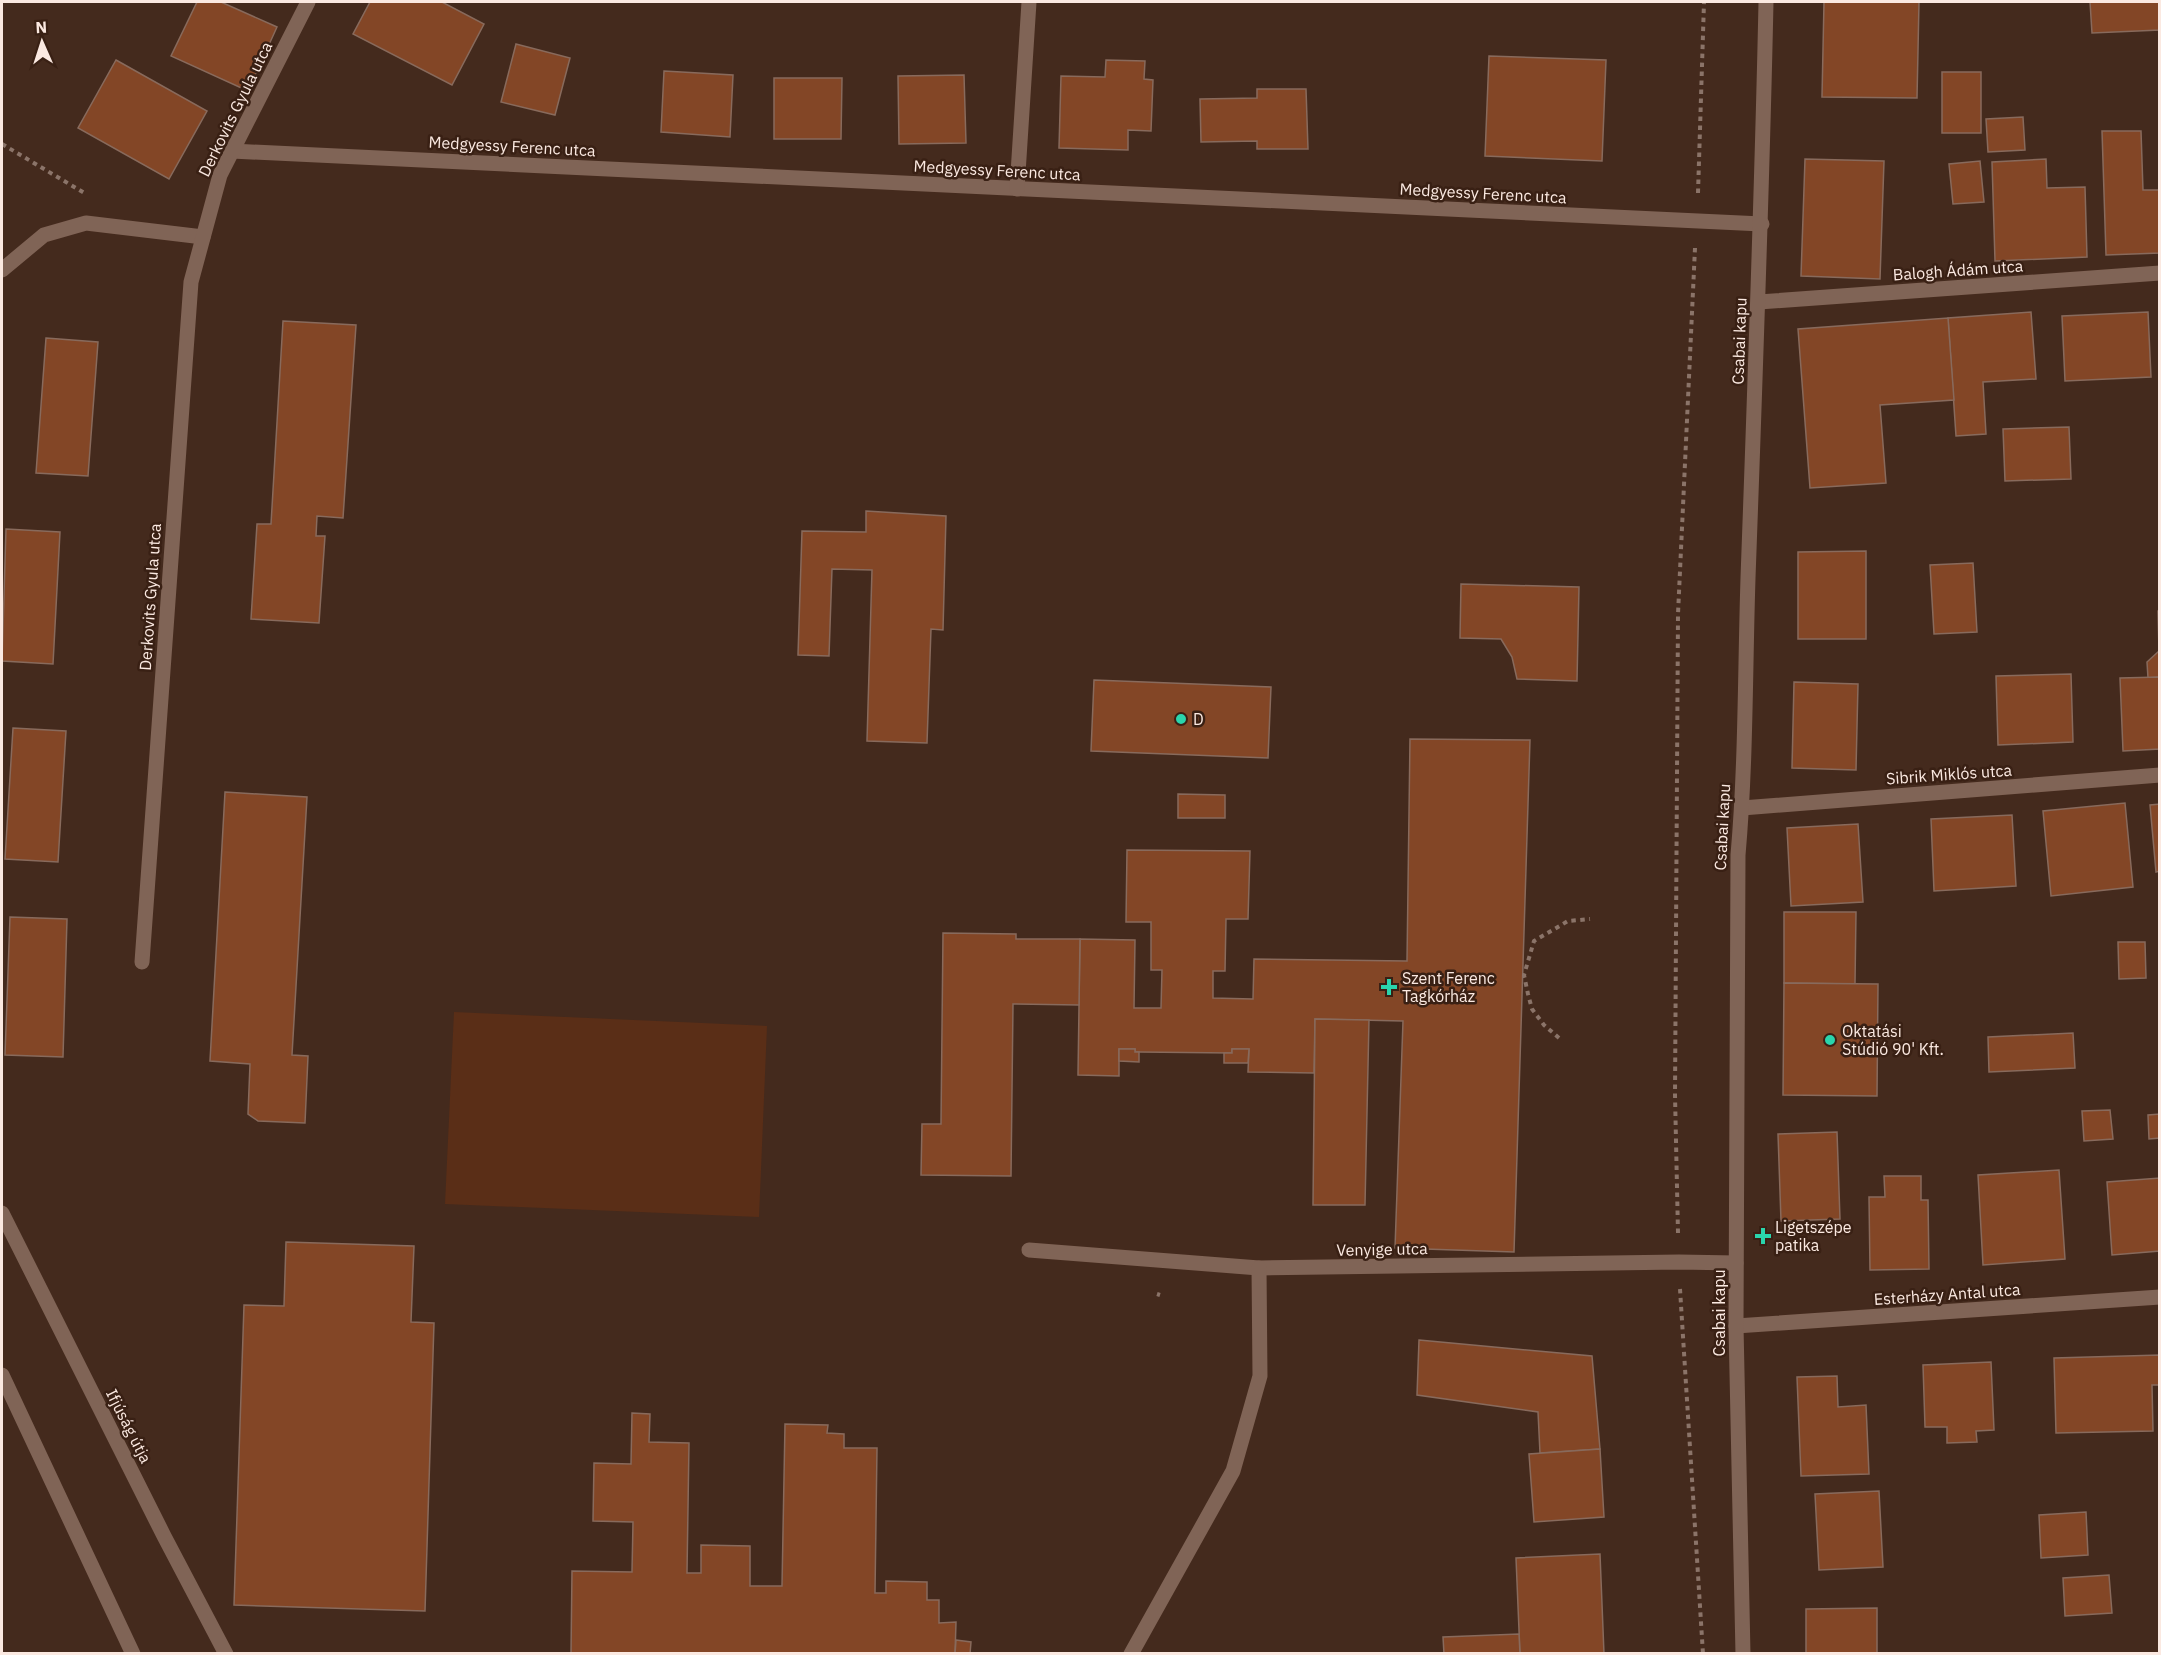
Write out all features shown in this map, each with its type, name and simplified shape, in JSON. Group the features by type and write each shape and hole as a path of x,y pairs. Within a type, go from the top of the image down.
{"street":[{"name":"Derkovits Gyula utca","path":"142,962 191,282 220,175 308,2"},
{"path":"1017,189 1029,2"},
{"name":"Csabai kapu","path":"1743,1653 1736,1326 1738,855 1742,808 1743,703 1762,224 1766,2"},
{"name":"Medgyessy Ferenc utca","path":"232,151 1762,224"},
{"path":"2,270 44,235 86,222 203,237"},
{"name":"Balogh Ádám utca","path":"1759,302 2160,273"},
{"name":"Sibrik Miklós utca","path":"1742,808 2160,776"},
{"name":"Ifjúság útja","path":"2,1213 164,1536 226,1653"},
{"name":"Venyige utca","path":"1029,1250 1259,1268 1737,1263"},
{"path":"1131,1653 1233,1471 1260,1376 1259,1268"},
{"name":"Esterházy Antal utca","path":"1736,1326 2160,1298"},
{"path":"2,1375 133,1653"}],"path":[{"path":"1703,1653 1678,1262 1675,1095 1678,614 1704,2"},
{"path":"2,144 91,196"},
{"path":"1559,1038 1544,1025 1532,1009 1524,975 1534,941 1568,921 1590,919"}],"shaded area":[{"path":"454,1012 767,1026 759,1217 445,1204"}],"building":[{"path":"197,2 221,2 277,27 248,91 171,56"},
{"path":"370,2 442,2 484,24 452,85 353,34"},
{"path":"1824,2 1919,2 1917,98 1822,97"},
{"path":"2090,2 2160,2 2160,30 2092,33"},
{"path":"516,44 570,58 555,115 501,102"},
{"path":"1489,56 1606,60 1602,161 1485,156"},
{"path":"116,60 207,111 169,179 78,128"},
{"path":"1106,60 1145,61 1144,79 1153,80 1151,131 1128,130 1128,150 1059,148 1061,76 1105,77"},
{"path":"664,71 733,75 730,137 661,132"},
{"path":"1942,72 1981,72 1981,133 1942,133"},
{"path":"964,75 966,143 899,144 898,76"},
{"path":"774,78 842,78 841,139 774,139"},
{"path":"1257,89 1306,89 1308,149 1257,149 1257,141 1201,142 1200,99 1257,98"},
{"path":"2023,117 2025,150 1988,152 1986,119"},
{"path":"2102,131 2141,131 2143,190 2160,190 2160,253 2106,255"},
{"path":"1805,159 1884,161 1880,279 1801,276"},
{"path":"2046,159 2047,188 2085,187 2087,257 1995,261 1992,162"},
{"path":"1980,161 1984,202 1953,204 1949,164"},
{"path":"2031,312 2036,379 1983,382 1986,434 1956,436 1948,318"},
{"path":"2148,312 2151,377 2065,381 2062,316"},
{"path":"1948,318 1954,400 1880,405 1886,483 1810,488 1798,329"},
{"path":"283,321 356,325 343,518 317,516 316,536 325,536 319,623 251,619 257,524 271,524"},
{"path":"46,338 98,342 88,476 36,473"},
{"path":"2069,427 2071,479 2005,481 2003,429"},
{"path":"866,511 946,516 943,630 931,629 927,743 867,741 872,570 832,569 829,656 798,655 802,531 866,532"},
{"path":"6,529 60,532 53,664 2,661"},
{"path":"1866,551 1866,639 1798,639 1798,552"},
{"path":"1973,563 1977,632 1934,634 1930,565"},
{"path":"1461,584 1579,587 1577,681 1517,679 1512,657 1501,639 1460,638"},
{"path":"2160,610 2160,677 2148,678 2147,662 2159,651 2158,611"},
{"path":"2071,674 2073,742 1998,745 1996,676"},
{"path":"2160,677 2160,749 2123,751 2120,678"},
{"name":"D","path":"1094,680 1271,687 1268,758 1091,751"},
{"path":"1794,682 1858,684 1856,770 1792,768"},
{"path":"13,728 66,731 58,862 5,859"},
{"name":"Szent Ferenc Tagkórház","path":"1410,739 1530,740 1514,1252 1395,1248 1403,1021 1315,1019 1314,1073 1248,1072 1249,1049 1232,1049 1232,1053 1135,1052 1135,1049 1119,1049 1119,1076 1078,1075 1080,939 1135,940 1134,1008 1161,1008 1162,970 1151,970 1151,922 1126,922 1127,850 1250,851 1248,919 1226,919 1225,971 1213,971 1213,998 1253,999 1254,959 1407,961"},
{"path":"225,792 307,797 292,1055 308,1056 305,1123 258,1121 248,1114 250,1064 210,1061"},
{"path":"1178,794 1225,795 1225,818 1178,818"},
{"path":"2125,803 2133,887 2051,896 2043,811"},
{"path":"2160,804 2160,871 2156,872 2150,805"},
{"path":"2012,815 2016,886 1934,891 1931,819"},
{"path":"1858,824 1863,902 1791,906 1787,828"},
{"path":"1784,912 1856,912 1855,984 1784,983"},
{"path":"10,917 67,919 63,1057 5,1055"},
{"path":"943,933 1016,934 1016,939 1080,939 1079,1005 1013,1004 1011,1176 921,1175 922,1124 941,1124"},
{"path":"2118,942 2145,942 2146,978 2119,979"},
{"name":"Oktatási Stúdió 90' Kft.","path":"1784,983 1878,984 1877,1096 1783,1095"},
{"path":"1315,1019 1369,1020 1365,1205 1313,1205"},
{"path":"2073,1033 2075,1068 1989,1072 1988,1037"},
{"path":"1119,1049 1135,1049 1135,1052 1139,1052 1139,1062 1119,1061"},
{"path":"1232,1049 1249,1049 1248,1063 1224,1063 1224,1053 1232,1053"},
{"path":"2110,1110 2113,1139 2084,1141 2082,1111"},
{"path":"2160,1114 2160,1138 2149,1139 2148,1115"},
{"path":"1837,1132 1840,1219 1781,1221 1778,1134"},
{"path":"2059,1170 2065,1259 1983,1265 1978,1175"},
{"path":"1884,1176 1921,1176 1921,1200 1928,1200 1929,1269 1870,1270 1869,1197 1885,1197"},
{"path":"2160,1178 2160,1251 2112,1255 2107,1182"},
{"path":"286,1242 414,1246 411,1322 434,1323 425,1611 234,1605 244,1305 284,1306"},
{"path":"1419,1340 1592,1356 1600,1449 1540,1453 1538,1412 1417,1395"},
{"path":"2160,1355 2160,1385 2152,1385 2153,1431 2056,1433 2054,1358"},
{"path":"1991,1362 1994,1430 1976,1431 1977,1442 1947,1443 1947,1427 1925,1427 1923,1365"},
{"path":"1837,1376 1838,1407 1866,1405 1869,1474 1801,1476 1797,1377"},
{"path":"632,1413 650,1414 649,1442 689,1443 687,1573 701,1573 701,1545 750,1546 750,1586 782,1586 785,1424 828,1425 827,1433 844,1434 844,1448 877,1448 875,1593 886,1593 886,1581 927,1582 927,1600 939,1600 939,1623 956,1622 955,1654 571,1654 572,1571 632,1572 633,1522 593,1521 594,1463 631,1464"},
{"path":"1600,1449 1604,1517 1534,1522 1529,1454"},
{"path":"1879,1491 1883,1567 1819,1570 1815,1494"},
{"path":"2086,1512 2088,1555 2041,1558 2039,1515"},
{"path":"1600,1554 1604,1654 1520,1654 1516,1558"},
{"path":"2109,1575 2112,1613 2065,1616 2063,1578"},
{"path":"1877,1608 1877,1654 1806,1654 1806,1609"},
{"path":"1519,1634 1520,1654 1444,1654 1443,1637"},
{"path":"956,1640 971,1642 970,1654 955,1654"}],"place":[{"name":"D","path":"1181,719"},
{"name":"Szent Ferenc Tagkórház","path":"1389,987"},
{"name":"Oktatási Stúdió 90' Kft.","path":"1830,1040"},
{"name":"Ligetszépe patika","path":"1763,1236"}]}
